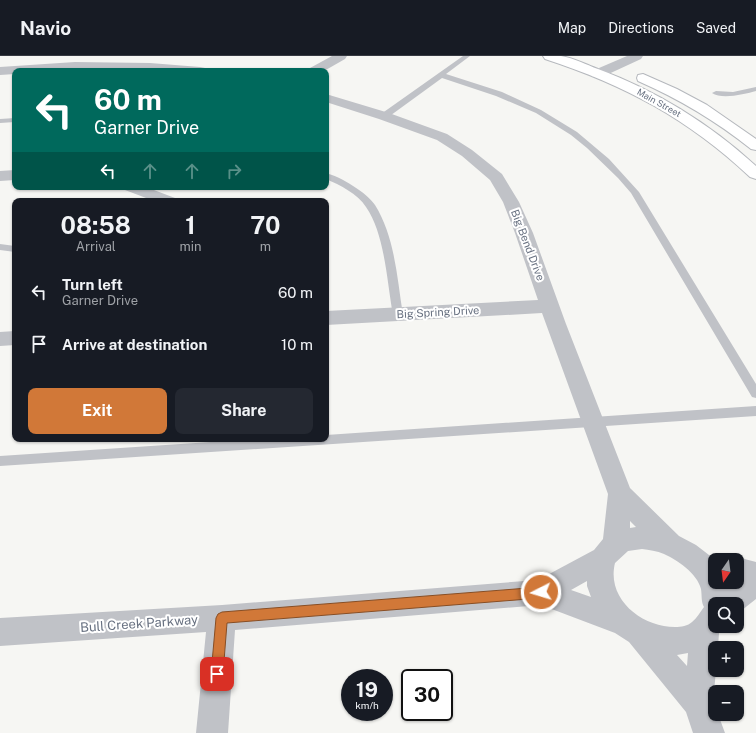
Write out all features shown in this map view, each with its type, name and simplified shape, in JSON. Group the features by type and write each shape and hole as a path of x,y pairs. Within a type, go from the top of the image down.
{"street":[{"path":"320,68 341,56"},
{"name":"Main Street","path":"549,56 633,89 670,109 705,130 756,174"},
{"name":"Main Street","path":"585,56 652,82 692,103 730,126 756,146"},
{"path":"597,74 637,56"},
{"path":"40,68 102,65 162,68"},
{"path":"0,71 12,70"},
{"name":"Big Bend Drive","path":"329,99 384,116 442,137 467,153 496,177 511,202 524,233 620,494 669,543"},
{"path":"0,176 12,175"},
{"path":"139,190 160,198"},
{"name":"Big Spring Drive","path":"329,318 550,306"},
{"path":"0,339 12,338"},
{"name":"Big Bend Drive","path":"620,494 609,552 598,574 601,591 610,607 632,628"},
{"name":"Bull Creek Parkway","path":"0,632 222,618 541,592 609,552 626,540 640,537 654,538 669,543"},
{"path":"669,543 704,560 705,570 713,584 716,597"},
{"path":"744,571 756,574"},
{"path":"737,597 756,583"},
{"name":"Bull Creek Parkway","path":"541,592 654,638 669,641 682,641 695,637 708,625"},
{"path":"212,733 222,618"},
{"path":"632,628 698,703 710,733"},
{"path":"698,703 708,633"}],"lane":[{"path":"384,116 467,56"},
{"path":"441,75 500,94 535,110 571,131 592,146 615,167 635,192 756,394"},
{"path":"716,93 733,94 756,89"},
{"path":"0,121 12,120"},
{"path":"329,177 347,185 370,205 384,235 398,315"},
{"path":"0,247 12,249"},
{"path":"329,439 756,411"},
{"path":"0,461 289,442"}],"route":[{"path":"217,674 222,618 541,592"}]}
